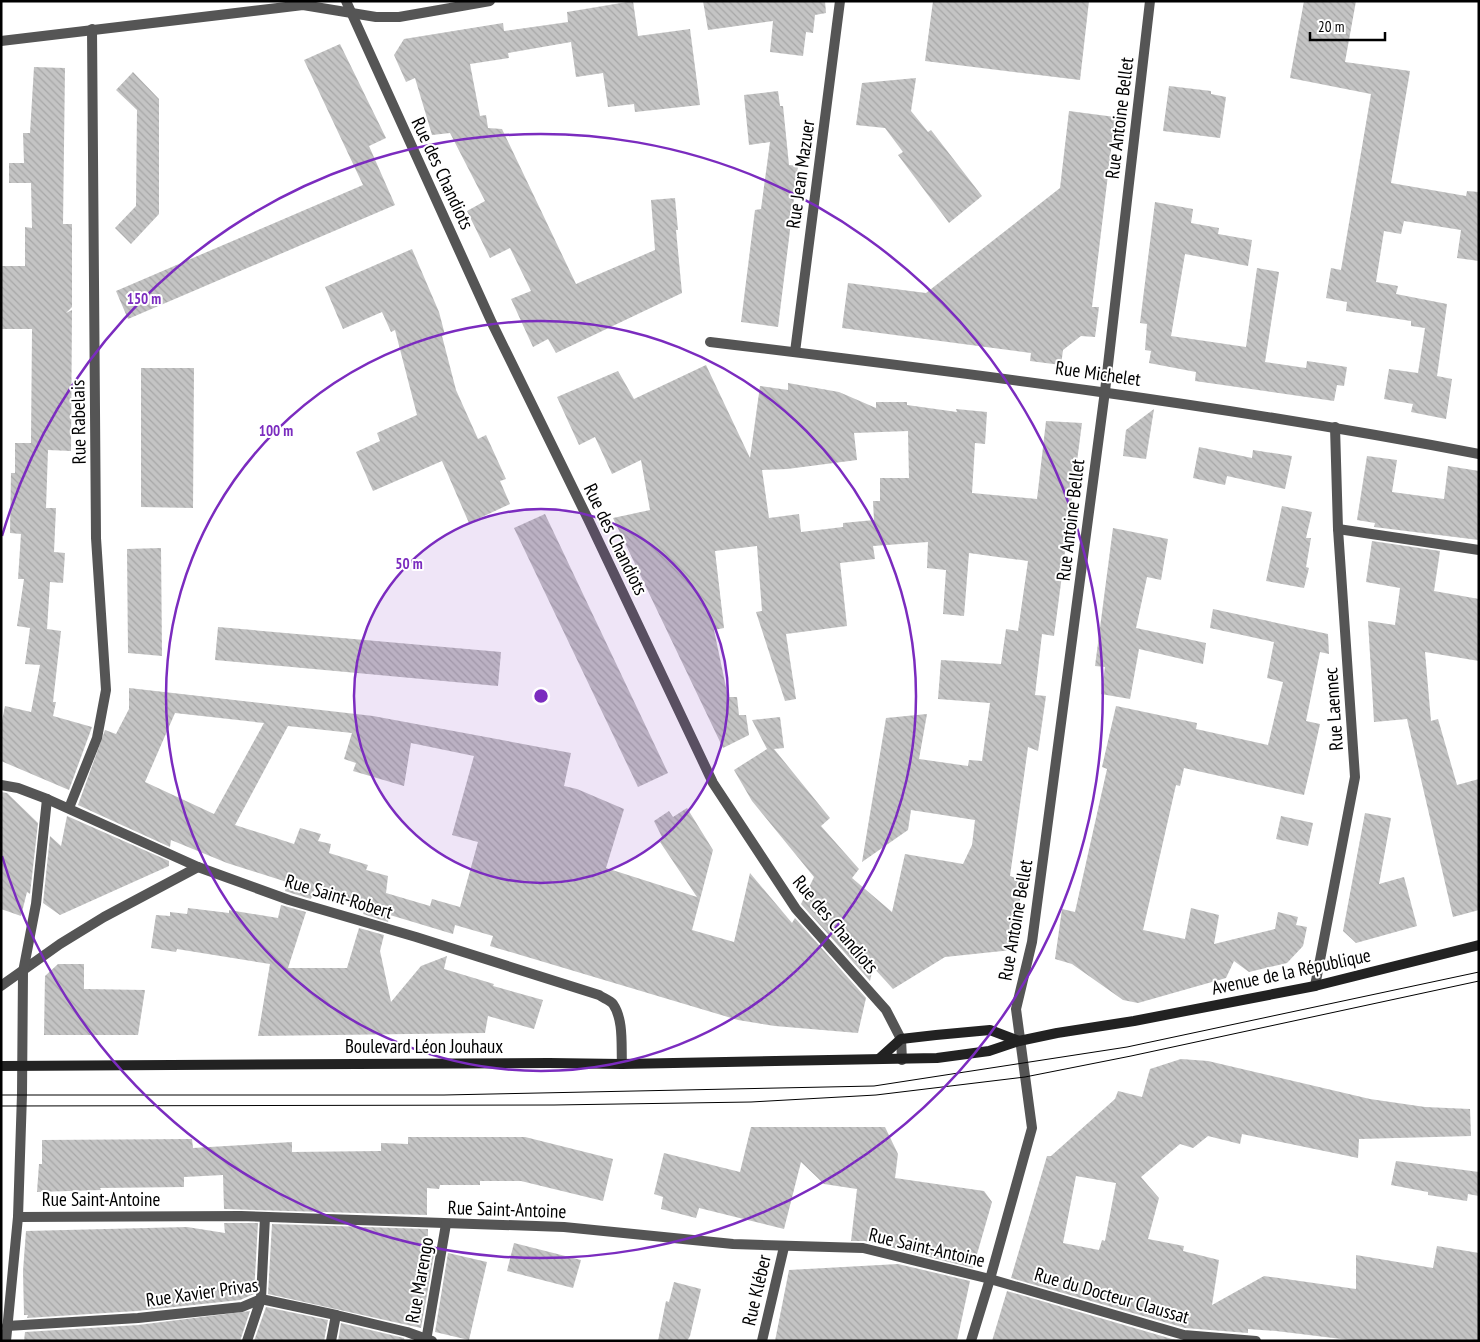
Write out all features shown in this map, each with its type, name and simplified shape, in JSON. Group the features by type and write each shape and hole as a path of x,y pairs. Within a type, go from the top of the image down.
{"main road":[{"name":"Avenue de la République","path":"1019,1041 1315,986 1479,945"},
{"name":"Avenue de la République","path":"1456,952 1479,953"},
{"path":"880,1058 901,1039 990,1030 1019,1041"},
{"name":"Boulevard Léon Jouhaux","path":"1,1066 622,1064 880,1058 902,1060 989,1051 1019,1041"}],"street":[{"name":"Rue des Chandiots","path":"346,1 492,323 713,783 796,909 886,1010 901,1039 902,1060"},
{"path":"1,41 303,5 352,13 399,17 490,1"},
{"name":"Rue Jean Mazuer","path":"795,352 840,1"},
{"name":"Rue Antoine Bellet","path":"990,1279 1032,1128 1016,1008 1031,953 1105,391 1150,1"},
{"name":"Rue Rabelais","path":"69,808 97,738 106,690 96,538 92,29"},
{"name":"Rue Michelet","path":"710,342 1105,391 1334,427 1479,454"},
{"name":"Rue Laennec","path":"1315,986 1355,777 1338,530 1334,427"},
{"path":"1338,530 1479,550"},
{"name":"Rue Saint-Robert","path":"1,785 18,788 48,799 198,867 289,900 599,995 612,1002 621,1031 622,1064"},
{"path":"6,1341 18,1217 23,972 36,904 48,799"},
{"path":"1,986 60,944 198,867"},
{"name":"Rue Saint-Antoine","path":"18,1217 265,1217 564,1227 733,1244 863,1248 990,1279"},
{"path":"247,1341 261,1299 265,1217"},
{"name":"Rue Marengo","path":"428,1340 446,1224"},
{"name":"Rue Kléber","path":"762,1341 784,1246"},
{"path":"971,1341 990,1279"},
{"name":"Rue du Docteur Claussat","path":"990,1279 1183,1338 1256,1341"},
{"name":"Rue Xavier Privas","path":"7,1326 138,1318 242,1307 261,1299 406,1332 428,1340"},
{"path":"331,1341 336,1315"}],"building":[{"path":"633,1 638,36 690,29 700,105 635,112 634,104 608,107 603,73 576,77 571,42 508,53 509,58 470,64 480,116 486,115 488,128 502,129 576,284 655,250 651,200 675,198 682,293 556,353 548,339 533,347 511,299 531,291 510,248 490,258 467,211 485,201 450,133 432,135 415,78 406,82 394,55 404,39 503,23 504,31 568,22 567,12"},
{"path":"703,1 825,1 826,13 815,15 813,33 806,32 803,56 770,52 773,21 708,30"},
{"path":"933,1 1089,1 1080,80 925,61"},
{"path":"1304,1 1356,1 1345,62 1410,71 1391,183 1466,196 1467,191 1479,192 1479,261 1457,258 1461,230 1404,221 1401,234 1384,231 1376,282 1398,286 1396,294 1447,304 1437,376 1452,379 1446,419 1411,412 1413,404 1384,399 1389,369 1418,373 1425,328 1411,326 1411,321 1346,311 1347,302 1326,298 1331,268 1341,270 1371,94 1290,78"},
{"path":"340,44 386,138 369,146 395,205 128,319 116,291 363,185 304,60"},
{"path":"34,67 65,68 63,224 72,224 72,307 66,313 72,310 71,451 48,450 46,508 56,508 54,552 65,553 63,583 50,582 47,629 61,631 53,702 56,702 53,716 92,727 69,790 1,761 1,726 5,706 31,712 40,665 25,664 30,628 17,626 24,579 18,579 21,534 10,533 11,473 15,473 15,443 31,443 32,329 1,329 1,266 25,266 25,227 32,228 31,183 9,183 9,163 24,163 23,133 30,133"},
{"path":"133,72 159,99 159,214 131,244 115,228 136,206 137,110 116,90"},
{"path":"916,78 911,111 928,132 931,130 982,196 949,223 898,155 903,152 885,128 856,125 862,83"},
{"path":"1169,86 1211,91 1211,94 1226,97 1220,138 1163,131"},
{"path":"778,91 780,106 783,106 789,165 798,166 778,327 741,322 755,210 761,209 770,142 749,145 744,95"},
{"path":"1069,111 1115,117 1092,307 1099,307 1095,337 1081,336 1063,350 1061,365 1030,361 1031,353 842,328 848,283 926,293 1060,188"},
{"path":"1155,202 1193,209 1191,223 1219,228 1218,234 1252,240 1248,266 1185,254 1171,336 1246,347 1257,268 1279,272 1265,362 1306,368 1307,361 1347,367 1344,386 1337,385 1334,401 1195,381 1196,372 1149,363 1151,351 1145,350 1147,324 1140,323"},
{"path":"412,249 439,312 445,335 442,336 456,390 478,439 486,435 506,479 500,481 510,504 469,523 442,461 373,491 356,452 380,441 377,433 417,415 395,330 391,332 382,312 343,329 325,287"},
{"path":"706,365 750,458 760,386 788,390 788,383 839,392 876,408 876,402 907,402 907,405 957,412 956,409 987,412 985,444 975,443 972,493 1037,499 1046,421 1082,423 1054,636 1042,634 1035,695 1046,696 1038,751 1028,747 1010,876 1023,881 1012,950 945,957 893,989 873,967 870,981 801,904 814,877 752,801 734,770 767,749 752,720 780,717 784,748 774,749 830,818 821,826 859,869 852,878 892,912 905,854 963,864 972,845 975,820 911,810 908,830 862,862 886,718 927,714 919,759 968,766 969,760 982,761 990,703 938,699 941,660 1001,664 1006,629 1018,631 1028,561 969,553 964,616 943,614 946,570 927,568 928,542 873,546 875,559 840,563 847,626 786,634 796,699 785,701 756,612 762,611 757,546 715,551 724,628 714,630 728,697 737,697 739,715 746,715 749,735 723,748 613,518 650,510 641,460 612,474 595,437 579,445 557,397 618,371 634,399","holes":["908,431 909,478 880,478 880,501 873,501 874,520 843,523 843,527 801,532 799,514 769,518 762,470 787,469 857,460 854,433"]},
{"path":"141,368 194,368 193,508 141,507"},
{"path":"1154,409 1146,459 1123,456 1126,430"},
{"path":"1199,447 1252,458 1253,450 1292,456 1285,489 1227,476 1225,485 1193,478"},
{"path":"1367,456 1397,460 1392,492 1444,499 1448,466 1479,471 1479,540 1374,527 1375,523 1357,520"},
{"path":"1282,506 1312,512 1306,538 1311,538 1306,567 1309,568 1304,588 1266,581"},
{"path":"545,514 668,773 638,787 514,528"},
{"path":"1113,528 1168,539 1161,580 1147,577 1136,628 1206,643 1203,664 1139,649 1130,699 1101,694 1105,667 1095,666"},
{"path":"1372,541 1440,551 1434,591 1479,599 1479,661 1425,652 1431,721 1438,719 1457,785 1479,779 1479,910 1453,917 1407,719 1374,722 1368,621 1395,625 1400,588 1366,582"},
{"path":"161,548 162,656 128,653 127,549"},
{"path":"1213,609 1328,634 1329,654 1320,652 1306,721 1320,724 1304,795 1184,768 1180,786 1176,785 1143,930 1185,939 1191,908 1219,915 1214,944 1275,929 1278,912 1298,917 1296,925 1307,927 1303,946 1287,963 1249,972 1234,961 1226,978 1138,1003 1123,1000 1072,964 1055,959 1062,909 1075,912 1107,769 1102,767 1116,706 1197,723 1196,729 1268,745 1283,682 1267,678 1274,642 1210,628"},
{"path":"218,627 501,652 498,686 215,660"},
{"path":"129,688 373,716 571,753 564,786 577,789 624,809 606,868 697,897 660,842 663,839 654,821 669,811 673,817 687,808 713,850 692,930 734,942 750,873 792,923 795,918 866,998 858,1033 775,1026 738,1020 490,946 493,936 455,925 453,934 390,915 388,922 363,914 366,906 314,890 311,899 291,893 285,891 287,882 227,863 171,840 170,847 78,805 105,730 116,734 129,709","holes":["175,713 264,723 214,814 145,782","288,726 352,733 344,759 356,763 353,771 404,786 411,743 474,756 452,835 478,842 460,907 432,899 430,906 386,893 388,876 366,870 368,865 329,853 331,844 318,841 321,834 300,828 294,844 235,825"]},
{"path":"1,792 7,793 38,823 30,894 27,892 21,916 1,909"},
{"path":"1365,813 1391,818 1379,884 1404,877 1417,926 1356,943 1343,931"},
{"path":"67,816 169,861 169,866 60,915 43,903 50,836 61,846"},
{"path":"1281,816 1313,823 1308,846 1276,839"},
{"path":"281,905 306,912 288,968 347,968 359,928 384,935 380,951 391,1002 421,966 447,956 444,969 494,984 493,986 543,1000 534,1029 488,1016 485,1033 258,1036 270,964 177,949 176,952 151,948 156,915 170,916 170,912 187,914 188,908 229,913 229,910 278,918"},
{"path":"58,964 84,964 84,989 145,990 138,1035 44,1035 45,976"},
{"path":"1181,1059 1208,1061 1370,1099 1425,1107 1470,1109 1471,1136 1359,1139 1358,1158 1242,1134 1240,1144 1208,1136 1193,1148 1180,1144 1141,1177 1159,1198 1148,1239 1184,1246 1183,1251 1219,1260 1212,1305 1264,1276 1356,1289 1356,1255 1433,1268 1437,1246 1479,1253 1479,1341 1358,1341 1276,1331 1248,1329 1248,1333 1185,1328 1011,1278 1047,1156 1051,1156 1115,1099 1118,1091 1142,1097 1150,1069","holes":["1076,1176 1116,1183 1105,1241 1102,1240 1099,1250 1063,1243"]},
{"path":"751,1127 885,1127 898,1154 895,1178 984,1191 992,1202 973,1268 865,1241 851,1241 857,1189 824,1184 801,1162 784,1229 699,1208 696,1218 661,1209 663,1197 654,1194 664,1153 740,1172"},
{"path":"408,1137 525,1137 613,1159 603,1201 521,1181 480,1181 480,1185 440,1185 439,1189 427,1188 427,1215 224,1209 223,1175 184,1177 184,1187 100,1188 101,1190 37,1192 39,1164 42,1164 42,1140 192,1139 193,1148 292,1142 292,1152 381,1151 381,1143 408,1144"},
{"path":"1396,1161 1479,1172 1479,1196 1468,1194 1467,1201 1428,1195 1428,1192 1391,1185"},
{"path":"224,1223 258,1223 254,1294 240,1300 137,1311 27,1318 28,1315 24,1315 23,1271 26,1231 187,1227 225,1233"},
{"path":"272,1224 428,1229 428,1237 432,1238 429,1248 435,1249 421,1328 268,1294"},
{"path":"514,1243 581,1260 573,1288 507,1271"},
{"path":"448,1253 487,1262 469,1340 435,1332"},
{"path":"898,1264 970,1281 957,1341 775,1341 789,1270"},
{"path":"674,1282 701,1289 690,1336 687,1341 658,1341 666,1301 669,1302"},
{"path":"1007,1291 1179,1341 992,1341"},
{"path":"266,1307 328,1320 324,1341 254,1341"},
{"path":"250,1311 240,1341 24,1341 25,1332 138,1325"},
{"path":"341,1323 404,1338 405,1341 338,1341"}],"tram line":[{"path":"1,1095 444,1095 874,1086 1127,1047 1479,972"},
{"path":"1,1106 554,1105 751,1102 876,1095 1025,1077 1479,981"}]}
